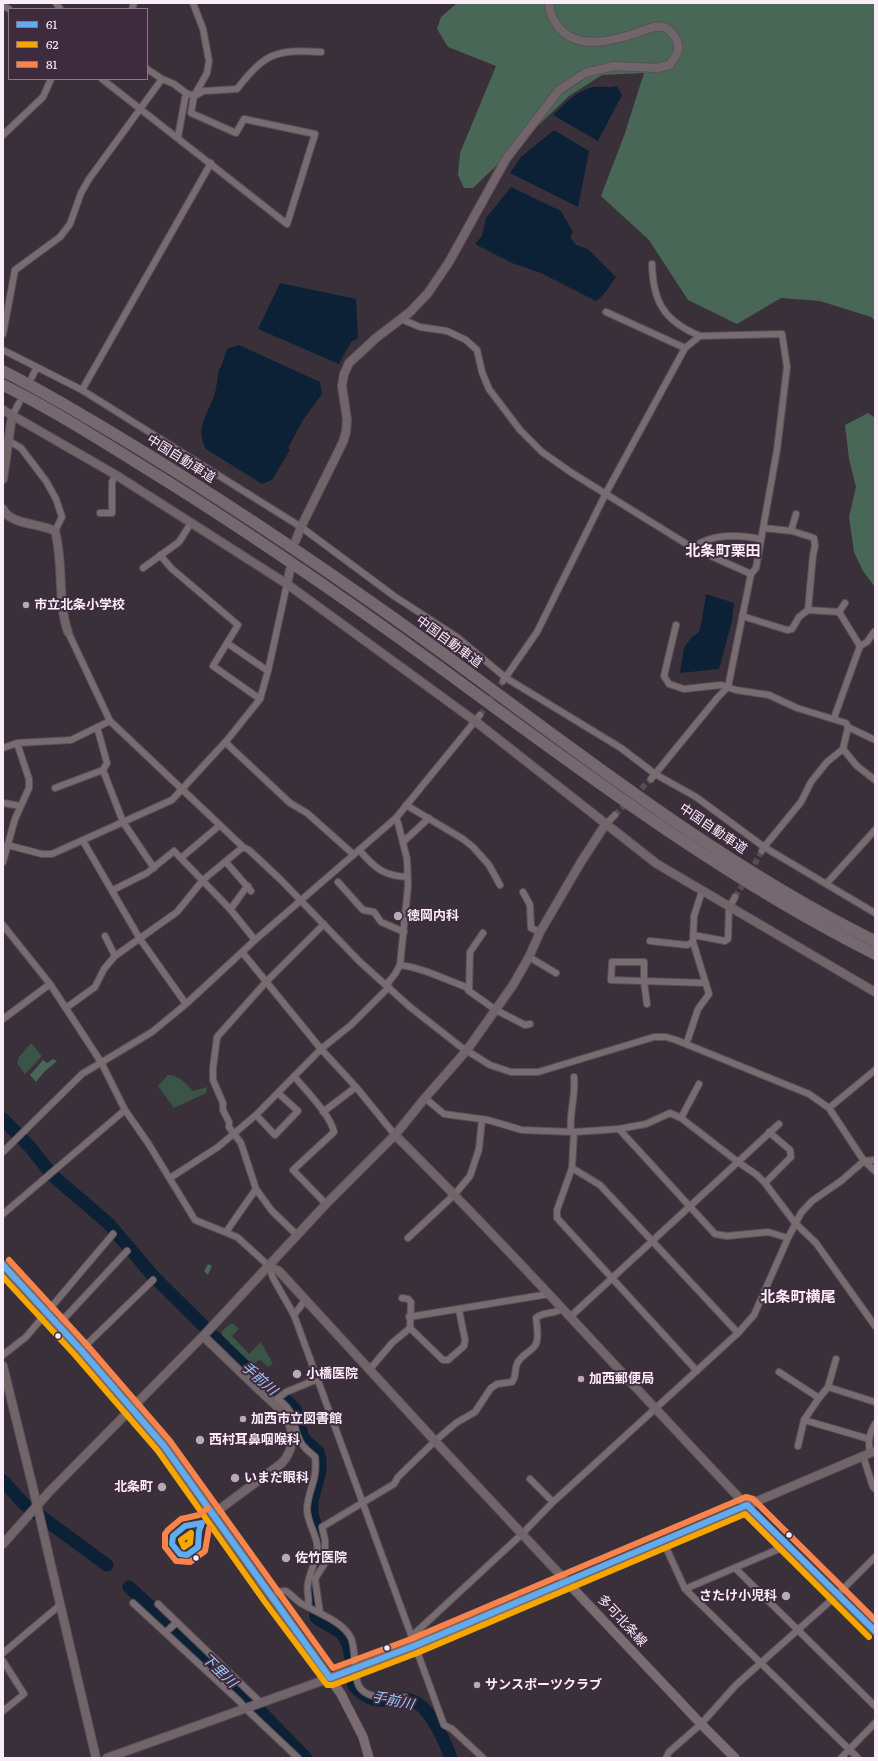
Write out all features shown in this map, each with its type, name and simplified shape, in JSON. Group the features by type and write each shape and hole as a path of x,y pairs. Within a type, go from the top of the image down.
{"highway":[{"name":"中国自動車道","path":"3,371 99,424 200,487 343,583 621,785 749,870 875,941"},
{"name":"中国自動車道","path":"3,384 96,437 156,474 301,568 613,794 670,833 737,876 791,908 875,954"}],"main road":[{"path":"3,1265 81,1350 164,1446 330,1678 354,1718 363,1737 369,1758"},
{"path":"330,1678 414,1646 567,1582"},
{"name":"多可北条線","path":"567,1582 735,1758"}],"street":[{"path":"103,80 178,137 287,224 315,134 244,119 236,133 191,113 194,96 207,73 210,61 203,29 193,3"},
{"path":"296,540 300,527 343,442 346,432 347,420 342,386 344,374 349,363 376,338 401,319 428,293 449,262 506,159 559,90 585,73 614,66 657,68 670,65 678,51 677,42 671,32 663,27 647,29 604,41 590,42 567,36 557,25 549,12 549,3"},
{"path":"148,70 162,79 174,84 186,93 194,96 204,91 237,89 253,68 273,55 296,50 321,52"},
{"path":"3,334 15,270 60,237 70,224 81,193 89,179 142,109 162,79"},
{"path":"3,135 43,97 51,80"},
{"path":"178,137 186,93"},
{"path":"82,390 211,163"},
{"path":"652,264 652,279 661,307 670,319 685,330 700,336 782,334 787,367 777,450 756,568 751,574 728,687 718,697 653,776"},
{"path":"606,312 684,348"},
{"path":"401,319 420,327 447,331 466,340 477,350 482,372 489,389 520,430 542,452 572,473 693,548 751,574"},
{"path":"505,679 537,632 606,493 684,348 700,336"},
{"path":"3,350 82,390 300,527 394,596 456,637 505,679 621,748 653,776 696,797 763,849 828,883 875,913"},
{"path":"32,377 37,367"},
{"path":"3,479 12,416 19,403"},
{"path":"3,410 116,475 287,584 477,718 582,804 605,825 657,864 875,992"},
{"path":"9,441 21,448 46,480 56,499 62,517 55,531 62,587 64,621 110,721 302,901 342,945 427,1022 461,1048 467,1050 490,1065 511,1072 526,1073 538,1072 654,1037 666,1037 808,1094 828,1108 864,1162 875,1171"},
{"path":"100,513 112,513 112,482 116,475"},
{"path":"3,509 6,515 11,519 42,526 55,531"},
{"path":"790,531 796,514"},
{"path":"144,568 179,542 192,523"},
{"path":"763,528 790,531 814,538 815,541 808,610"},
{"path":"693,548 700,542 717,538 750,537 761,539"},
{"path":"160,555 170,568 238,625 214,666 260,699"},
{"path":"8,845 42,854 52,854 172,800 226,742 245,720 260,699 268,671 290,570"},
{"path":"839,612 845,603"},
{"path":"742,616 787,630 792,629 799,617 808,610 839,612"},
{"path":"839,612 860,646"},
{"path":"676,625 664,676 670,684 684,689 721,684 728,687 769,695 797,708 834,718 846,723 848,727 875,740"},
{"path":"834,718 860,646 867,642 874,632"},
{"path":"227,643 268,671"},
{"path":"3,1152 82,1074 152,1032 186,1004 242,952 396,818 477,718"},
{"path":"3,748 17,744 71,740 110,721"},
{"path":"55,788 103,770 107,763 97,727"},
{"path":"763,849 801,802 815,777 828,762 843,749 848,727"},
{"path":"226,742 290,804 307,813 353,854"},
{"path":"3,862 15,819 29,788 29,779 17,744"},
{"path":"843,749 857,766 875,780"},
{"path":"103,770 123,822 154,868"},
{"path":"3,803 21,806"},
{"path":"406,805 463,839 473,847 489,865 500,885"},
{"path":"3,1544 37,1506 203,1336 326,1204 395,1135 467,1050 496,1010 529,957 540,932 581,862 605,825 615,815"},
{"path":"170,1178 218,1147 256,1115 321,1050 351,1025 388,986 400,965 408,877 407,859 396,818"},
{"path":"403,842 429,818"},
{"path":"182,858 220,825"},
{"path":"828,883 875,830"},
{"path":"83,841 113,890 140,939 186,1004"},
{"path":"66,1008 95,987 104,969 116,956 177,912 203,880 243,847"},
{"path":"359,850 377,869 390,875 408,877"},
{"path":"113,890 154,868 174,851 230,909 256,940"},
{"path":"226,862 249,889 241,893 239,900 230,909"},
{"path":"338,882 363,910 374,912 381,922 404,932"},
{"path":"688,1039 698,1009 709,994 693,938 694,916 702,891"},
{"path":"523,892 530,906 531,928 540,932"},
{"path":"693,938 725,941 728,939 730,908 735,897"},
{"path":"297,1235 272,1211 256,1189 241,1143 229,1127 229,1122 223,1110 223,1103 213,1080 213,1068 217,1037 266,982 324,924"},
{"path":"3,925 50,984 66,1008 101,1062 125,1110 170,1178 195,1220 237,1236 269,1266 279,1271 567,1582 869,1453"},
{"path":"469,991 470,952 483,933"},
{"path":"105,936 116,956"},
{"path":"650,941 687,945 693,938"},
{"path":"242,952 321,1050 356,1087 395,1135 455,1194 786,1546 875,1632"},
{"path":"529,957 556,973"},
{"path":"647,1004 644,982 644,962 612,962 611,980 644,982 706,983"},
{"path":"400,965 422,970 466,986 469,991 496,1010 525,1025 530,1024"},
{"path":"3,1019 50,984"},
{"path":"828,1108 875,1070"},
{"path":"294,1076 333,1127 334,1132 293,1170 326,1204"},
{"path":"574,1077 575,1088 570,1122 572,1132 572,1168 557,1210 556,1218 697,1371"},
{"path":"680,1118 699,1084"},
{"path":"323,1112 356,1087"},
{"path":"256,1115 275,1135 298,1112 278,1093"},
{"path":"425,1098 444,1114 482,1119 522,1130 572,1132 619,1129 646,1124 670,1113 680,1118 766,1183 795,1223 816,1243 875,1326"},
{"path":"3,1214 53,1173 125,1110"},
{"path":"408,1238 455,1194 470,1176 479,1150 482,1119"},
{"path":"571,1316 779,1124"},
{"path":"619,1129 715,1234 740,1236 768,1232 788,1238"},
{"path":"766,1183 791,1157 790,1150 769,1132"},
{"path":"412,1636 522,1534 553,1502 738,1333 754,1314 788,1238 801,1213 812,1201 841,1181 864,1162 875,1160"},
{"path":"572,1168 600,1185 738,1333"},
{"path":"226,1232 256,1189"},
{"path":"3,1355 26,1337 113,1234"},
{"path":"58,1325 126,1251"},
{"path":"269,1266 273,1278 294,1315 444,1725 452,1728 483,1758"},
{"path":"81,1350 152,1280"},
{"path":"410,1317 549,1294"},
{"path":"402,1298 408,1299 411,1302 410,1328 444,1360 448,1360 464,1346 465,1340 459,1310"},
{"path":"294,1315 306,1299"},
{"path":"320,1613 315,1579 324,1562 325,1540 322,1527 394,1484 398,1477 435,1441 456,1423 475,1412 492,1388 497,1384 512,1382 515,1378 516,1365 519,1359 536,1345 536,1318 540,1315 559,1311 562,1308"},
{"path":"370,1369 392,1343 410,1328"},
{"path":"203,1336 278,1408 289,1424 291,1433 291,1448 287,1457 282,1463 213,1514"},
{"path":"798,1446 804,1420 828,1388 836,1359"},
{"path":"3,1366 96,1758"},
{"path":"779,1372 819,1398"},
{"path":"308,1607 310,1599 307,1585 310,1573 317,1557 317,1544 307,1510 316,1476 315,1457 300,1442 291,1412 285,1404 277,1399 283,1394 318,1379"},
{"path":"828,1388 875,1402"},
{"path":"804,1420 869,1439"},
{"path":"875,1424 870,1432 869,1439 873,1487 875,1489"},
{"path":"530,1479 553,1502"},
{"path":"663,1541 685,1589 760,1664 858,1758"},
{"path":"685,1589 786,1546"},
{"path":"666,1758 669,1752 701,1724 736,1685 837,1595 874,1558"},
{"path":"735,1568 875,1706"},
{"path":"271,1597 282,1591 286,1591 308,1607 339,1625 350,1636 354,1644 357,1679 360,1688 372,1696 405,1697"},
{"path":"133,1603 240,1701 245,1708 298,1758"},
{"path":"158,1604 260,1702"},
{"path":"3,1653 60,1605"},
{"path":"166,1632 177,1622"},
{"path":"3,1661 24,1694 3,1711"},
{"path":"107,1758 330,1678"},
{"path":"841,1758 875,1723"}],"green space":[{"path":"457,3 875,3 875,321 871,317 820,301 781,298 737,324 688,300 649,240 601,196 624,136 644,73 602,75 569,96 473,188 464,188 458,175 460,153 496,66 448,47 437,29 441,17"},
{"path":"868,413 875,418 875,587 863,571 854,552 849,517 856,487 849,459 845,425"},
{"path":"31,1043 42,1056 25,1074 17,1063 19,1057"},
{"path":"53,1059 57,1061 44,1072 36,1082 30,1075 43,1060 47,1063"},
{"path":"168,1075 179,1078 193,1091 207,1087 206,1093 174,1108 158,1086"},
{"path":"208,1264 212,1266 208,1275 204,1271"},
{"path":"230,1324 234,1324 239,1329 232,1336 249,1354 261,1342 273,1364 268,1367 260,1359 253,1365 222,1336 222,1331"}],"water":[{"path":"617,86 622,95 598,141 553,115 577,94 589,88"},
{"path":"554,130 589,151 578,207 510,173 521,157"},
{"path":"511,187 561,211 573,232 570,237 576,245 588,249 616,277 599,299 596,301 541,273 512,263 475,244 482,236 486,218"},
{"path":"280,283 356,299 358,338 351,342 339,364 258,329"},
{"path":"239,345 320,382 322,394 303,420 288,448 290,450 272,480 262,484 206,449 203,441 202,427 215,393 219,369 227,349"},
{"path":"706,594 734,603 732,621 719,669 680,673 684,648 691,638 699,632"}],"waterway":[{"name":"手前川","path":"3,1119 30,1147 53,1176 108,1223 154,1277 240,1362 295,1409 303,1438 318,1452 320,1459 320,1471 312,1501 312,1515 319,1535 322,1552 321,1560 312,1579 316,1617 340,1632 344,1637 351,1657 354,1686 372,1699 409,1700 423,1707 433,1720 442,1736 451,1758"},
{"name":"下里川","path":"3,1481 24,1504 107,1565"},
{"name":"下里川","path":"129,1587 226,1676 306,1758"}],"tunnel":[{"path":"480,715 503,681"},
{"path":"635,795 651,779"},
{"path":"615,815 628,802"},
{"path":"750,872 762,851"},
{"path":"735,897 746,880"}],"transit line":[{"name":"81","path":"9,1260 87,1345 170,1441 333,1668 411,1639 746,1497 753,1499 875,1620"},
{"name":"61","path":"3,1265 81,1350 164,1446 330,1678 414,1646 747,1505 875,1631"},
{"name":"62","path":"3,1277 75,1355 158,1451 265,1602 327,1685 333,1685 417,1653 745,1514 869,1637"},
{"name":"81","path":"208,1508 199,1515 181,1519 168,1530 165,1534 165,1547 176,1561 190,1562 205,1551 209,1528"},
{"name":"61","path":"202,1523 199,1531 198,1547 187,1555 180,1554 172,1544 173,1536 185,1526 202,1523"},
{"name":"62","path":"191,1533 190,1543 184,1547 181,1540 191,1533"}],"place":[{"name":"市立北条小学校","path":"26,605"},
{"name":"徳岡内科","path":"398,916"},
{"name":"小橋医院","path":"297,1374"},
{"name":"加西郵便局","path":"581,1379"},
{"name":"加西市立図書館","path":"243,1419"},
{"name":"西村耳鼻咽喉科","path":"200,1440"},
{"name":"いまだ眼科","path":"235,1478"},
{"name":"北条町","path":"162,1487"},
{"name":"佐竹医院","path":"286,1558"},
{"name":"さたけ小児科","path":"786,1596"},
{"name":"サンスポーツクラブ","path":"477,1685"}],"district":[{"name":"北条町栗田","path":"723,552"},
{"name":"北条町横尾","path":"798,1298"}]}
